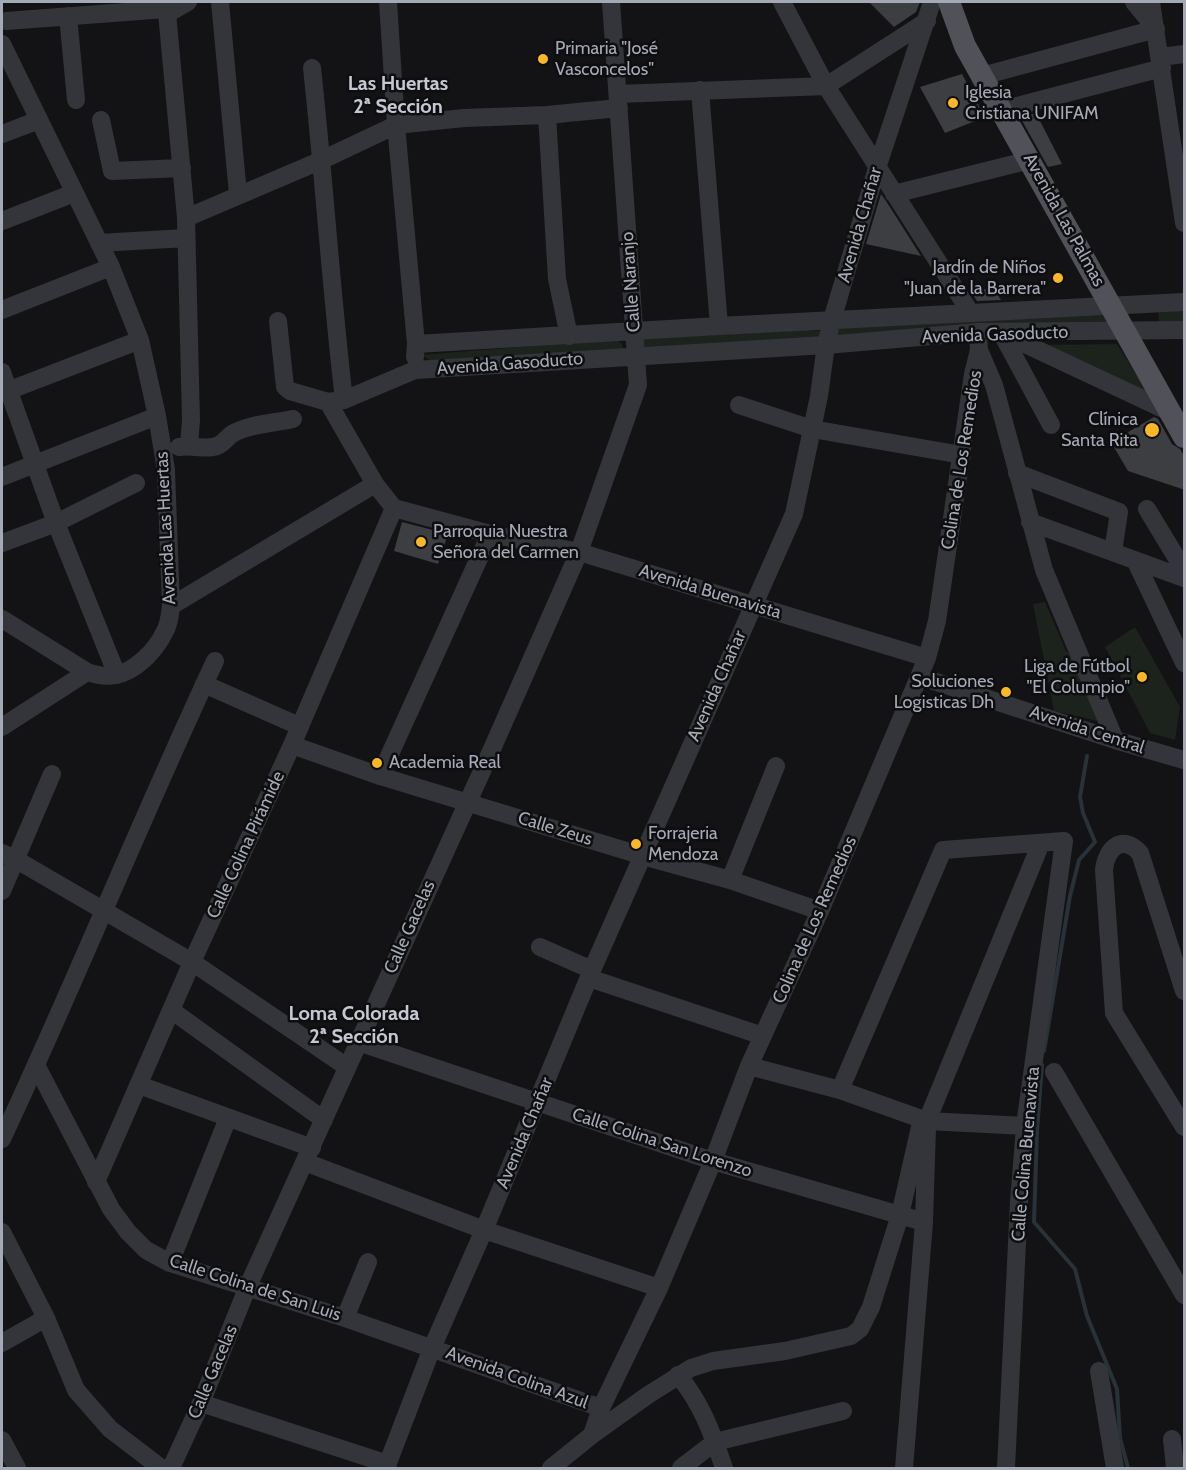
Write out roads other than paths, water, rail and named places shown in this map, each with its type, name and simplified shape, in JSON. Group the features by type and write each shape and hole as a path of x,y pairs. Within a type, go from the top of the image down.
{"main road":[{"name":"Avenida Las Palmas","path":"949,2 965,46 1185,436"}],"street":[{"path":"6,21 166,8 188,2"},
{"path":"220,2 238,194"},
{"path":"388,2 396,125 416,344"},
{"name":"Calle Naranjo","path":"579,552 638,385 638,356 611,2"},
{"path":"782,2 825,86 970,312"},
{"name":"Avenida Chañar","path":"387,1466 432,1348 484,1230 590,974 794,514 832,320 876,168 932,2"},
{"path":"1134,2 1156,29"},
{"path":"1152,2 1161,63 1178,140 1184,223"},
{"path":"166,8 186,218 191,420 189,445"},
{"path":"68,16 76,100"},
{"path":"186,218 322,160 396,125 464,118 547,115 619,101 700,90 825,86 927,21"},
{"path":"982,76 1156,29"},
{"name":"Avenida Las Huertas","path":"3,51 111,267 140,340 157,416 166,470 171,606 169,621 156,646 136,665 117,675"},
{"path":"1002,110 1185,54"},
{"path":"312,68 322,160 331,289 328,400 339,425 375,484 394,508"},
{"path":"700,90 719,326"},
{"path":"547,115 557,279 569,336"},
{"path":"2,134 39,120"},
{"path":"101,120 112,171 182,168"},
{"path":"894,194 1030,160"},
{"path":"2,221 74,193"},
{"path":"99,243 186,238"},
{"path":"2,310 111,267"},
{"name":"Avenida Gasoducto","path":"1185,302 416,344 415,370 826,345 979,341 1001,332 1185,330"},
{"path":"278,321 285,387 290,391 328,400 415,370"},
{"path":"1001,332 1170,412"},
{"path":"1001,332 1051,425"},
{"path":"5,391 140,340"},
{"path":"979,341 994,385 1044,570 1115,740"},
{"name":"Colina de Los Remedios","path":"592,1435 601,1408 659,1288 713,1161 749,1066 820,911 921,676 938,621 979,341"},
{"path":"2,372 5,391 35,462 56,523 117,675 99,676 87,672 2,620"},
{"path":"739,405 812,429 962,455"},
{"path":"2,477 35,462 157,416"},
{"path":"162,450 189,445 212,447 221,445 232,434 293,419"},
{"path":"1017,473 1119,512 1113,552"},
{"path":"2,543 56,523 136,483"},
{"path":"171,606 375,484"},
{"name":"Avenida Buenavista","path":"394,508 490,534 579,552 927,658"},
{"name":"Calle Colina Pirámide","path":"96,1182 192,962 292,745 394,508"},
{"path":"1147,509 1185,570"},
{"path":"1030,522 1185,578"},
{"path":"380,776 490,534"},
{"name":"Calle Gacelas","path":"171,1468 201,1403 248,1286 579,552"},
{"path":"1135,560 1184,663"},
{"path":"2,1139 215,661"},
{"path":"2,726 87,672"},
{"name":"Avenida Central","path":"921,676 1115,740 1185,760"},
{"path":"204,684 299,726"},
{"name":"Calle Zeus","path":"292,745 380,776 730,880 820,911"},
{"path":"730,880 776,766"},
{"path":"2,891 8,856 52,774"},
{"name":"Calle Colina Buenavista","path":"1006,1468 1025,1126 1064,842 1041,843"},
{"path":"840,1090 943,850 1041,843 927,1120 924,1222 908,1468"},
{"path":"1185,991 1140,853 1127,844 1118,845 1109,851 1104,870 1114,1013 1185,1127"},
{"path":"8,856 104,909 192,962 347,1067"},
{"path":"540,947 590,974 763,1036"},
{"path":"1178,972 1185,953"},
{"path":"171,1010 324,1120"},
{"name":"Calle Colina San Lorenzo","path":"358,1042 713,1161 924,1222"},
{"name":"Calle Colina de San Luis","path":"36,1065 96,1182 128,1232 146,1250 170,1263 248,1286 432,1348"},
{"path":"749,1066 840,1090 927,1120 1025,1126"},
{"path":"1054,1072 1185,1295"},
{"path":"139,1084 228,1118 308,1155 484,1230 659,1288"},
{"path":"170,1263 228,1118"},
{"path":"551,1468 592,1435 691,1368 713,1361 785,1351 851,1336 860,1329 866,1320 900,1215 920,1127 927,1120"},
{"path":"2,1232 46,1318 76,1390 110,1429 161,1468"},
{"path":"345,1318 368,1262"},
{"path":"2,1342 46,1318"},
{"name":"Avenida Colina Azul","path":"432,1348 601,1408"},
{"path":"1099,1371 1115,1468"},
{"path":"678,1375 694,1395 724,1468"},
{"path":"201,1403 387,1466"},
{"path":"681,1468 715,1442 843,1411"},
{"path":"1175,1468 1172,1439 1185,1458"},
{"path":"2,1440 17,1468"}],"waterway":[{"path":"1044,1051 1070,896 1079,860 1095,842 1083,813 1080,797 1087,756"},
{"path":"1042,1065 1034,1222 1075,1269 1087,1316 1117,1389 1120,1438 1128,1468"}],"place":[{"name":"Primaria \"José Vasconcelos\"","path":"543,59"},
{"name":"Iglesia Cristiana UNIFAM","path":"953,103"},
{"name":"Jardín de Niños \"Juan de la Barrera\"","path":"1058,278"},
{"name":"Clínica Santa Rita","path":"1152,430"},
{"name":"Parroquia Nuestra Señora del Carmen","path":"421,542"},
{"name":"Liga de Fútbol \"El Columpio\"","path":"1142,677"},
{"name":"Soluciones Logisticas Dh","path":"1006,692"},
{"name":"Academia Real","path":"377,763"},
{"name":"Forrajeria Mendoza","path":"636,844"}],"district":[{"name":"Las Huertas 2ª Sección","path":"398,96"},
{"name":"Loma Colorada 2ª Sección","path":"354,1026"}]}
